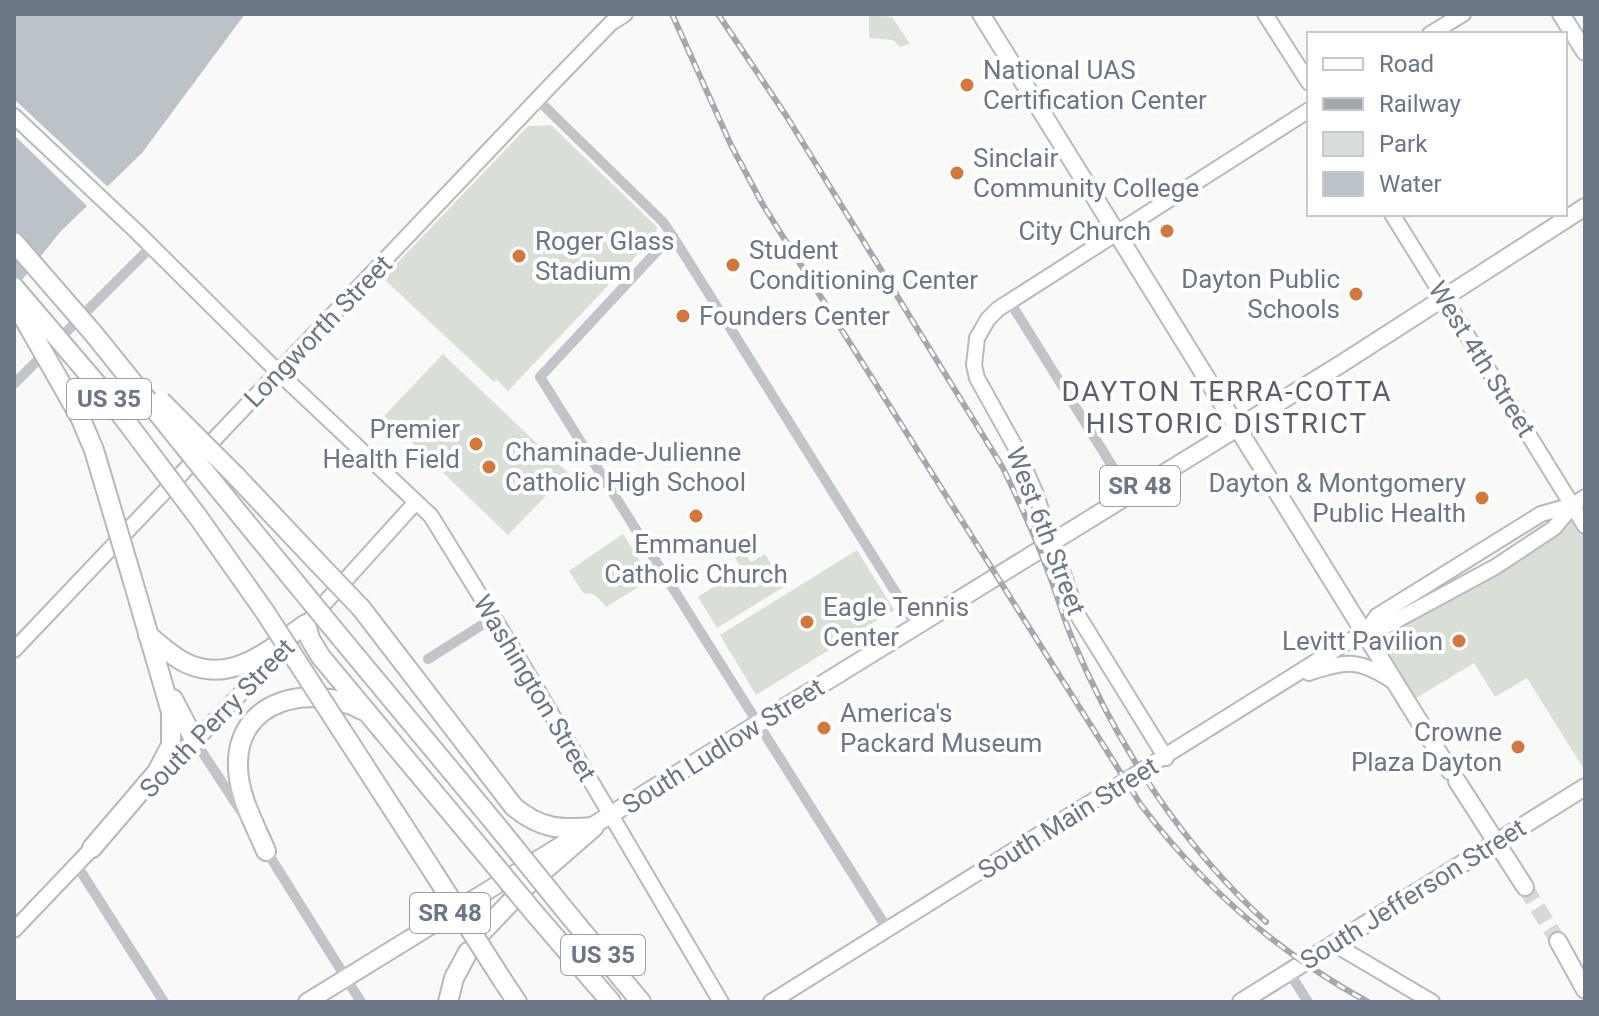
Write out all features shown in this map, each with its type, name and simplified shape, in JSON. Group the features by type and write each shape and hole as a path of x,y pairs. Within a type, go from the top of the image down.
{"highway":[{"name":"US 35","path":"14,242 93,333 641,1002"},
{"name":"US 35","path":"14,287 107,396 265,612 509,990"},
{"path":"14,301 80,417 94,450 171,712 171,745 157,772 92,848"},
{"path":"93,333 235,475 361,608 514,807 542,825 594,827"},
{"path":"148,635 188,664 214,670 230,669 253,661 306,624 317,652 365,712 611,1002"},
{"path":"157,664 195,741"},
{"path":"266,851 246,803 238,771 240,748 251,724 272,706 301,696 335,698 365,712"},
{"path":"483,931 525,887 594,827"},
{"path":"448,1002 454,978 468,952"},
{"path":"509,990 523,1002"}],"main road":[{"path":"1561,14 1585,52"},
{"path":"983,15 1236,427 1525,887"},
{"name":"South Ludlow Street","path":"307,1002 1341,364 1585,207"},
{"name":"South Jefferson Street","path":"1241,1002 1585,787"},
{"path":"1558,941 1585,990"}],"street":[{"name":"Longworth Street","path":"14,650 611,23 625,14"},
{"path":"1265,14 1307,80"},
{"path":"1433,32 1463,14"},
{"path":"538,100 663,222 916,625"},
{"name":"West 6th Street","path":"1166,758 1085,631 1017,450 977,378 974,351 982,327 998,309 1307,111"},
{"name":"Washington Street","path":"14,116 431,516 721,1002"},
{"name":"West 4th Street","path":"1393,216 1443,297 1579,501 1585,526"},
{"path":"672,235 540,377 888,930"},
{"path":"14,384 151,247"},
{"path":"1010,302 1129,493"},
{"name":"South Main Street","path":"771,1002 1365,633 1384,627 1495,567 1554,528 1579,501"},
{"name":"South Perry Street","path":"14,930 306,624 416,502"},
{"path":"428,659 493,618"},
{"path":"1290,679 1330,666 1357,663 1395,682"},
{"path":"195,741 361,1002"},
{"path":"76,864 164,1002"},
{"path":"1334,944 1432,1002"},
{"path":"1289,972 1308,1002"}],"green space":[{"path":"869,15 892,17 910,44 900,47 893,40 869,38"},
{"name":"Roger Glass Stadium","path":"551,125 657,227 656,235 508,391 496,379 494,382 383,278 528,126"},
{"name":"Premier Health Field","path":"443,354 568,473 508,535 384,416"},
{"path":"1573,505 1585,526 1585,771 1527,678 1495,697 1474,663 1408,703 1365,633 1475,579"},
{"path":"623,534 651,579 606,607 594,595 584,594 569,571"},
{"name":"Eagle Tennis Center","path":"857,550 894,610 756,695 720,635"},
{"path":"744,552 751,562 765,554 785,586 717,628 698,597 742,569 735,558"}],"water":[{"path":"14,14 245,14 142,153 60,232 14,290"}],"pier":[{"path":"14,99 110,189 90,209 14,135"}],"tunnel":[{"path":"1525,887 1558,941"}],"railway":[{"path":"672,14 731,145 763,205 1141,805 1190,863 1244,916 1303,962 1368,1002"},
{"path":"718,14 787,117 1003,468 1039,547 1091,682 1132,757 1155,793 1207,861 1266,922"}],"place":[{"name":"National UAS Certification Center","path":"967,85"},
{"name":"Sinclair Community College","path":"957,173"},
{"name":"City Church","path":"1167,231"},
{"name":"Roger Glass Stadium","path":"519,256"},
{"name":"Student Conditioning Center","path":"733,265"},
{"name":"Dayton Public Schools","path":"1356,294"},
{"name":"Founders Center","path":"683,316"},
{"name":"Premier Health Field","path":"476,444"},
{"name":"Chaminade-Julienne Catholic High School","path":"489,467"},
{"name":"Dayton & Montgomery Public Health","path":"1482,498"},
{"name":"Emmanuel Catholic Church","path":"696,516"},
{"name":"Eagle Tennis Center","path":"807,622"},
{"name":"Levitt Pavilion","path":"1459,641"},
{"name":"America's Packard Museum","path":"824,728"},
{"name":"Crowne Plaza Dayton","path":"1518,747"}],"district":[{"name":"DAYTON TERRA-COTTA HISTORIC DISTRICT","path":"1227,407"}]}
